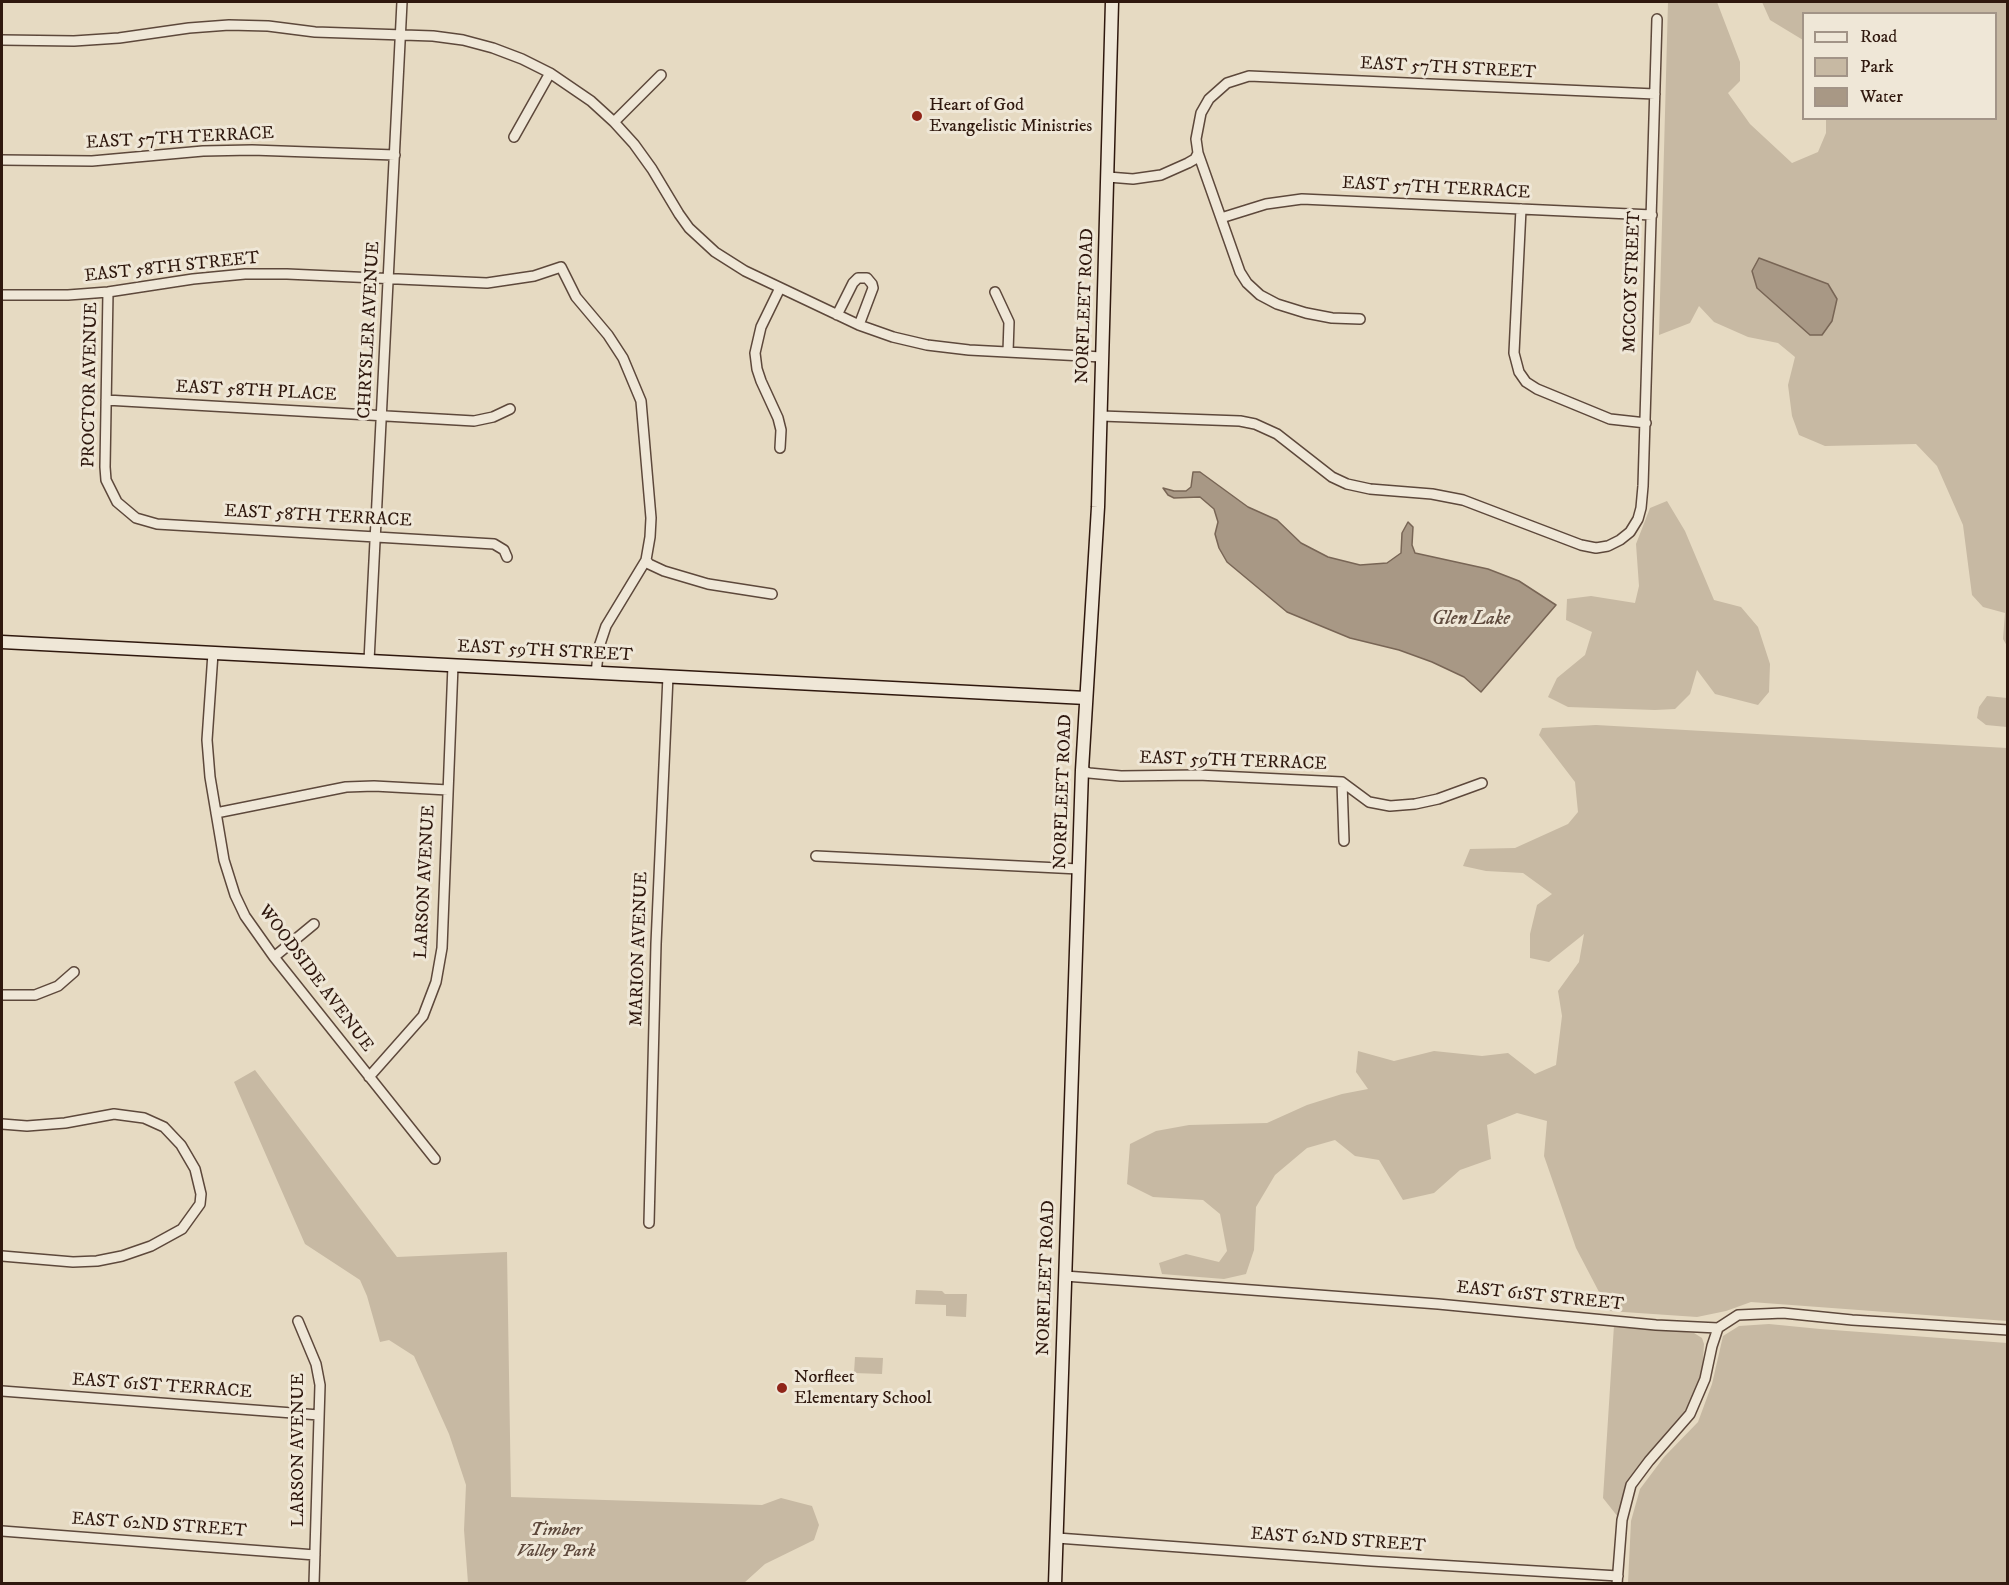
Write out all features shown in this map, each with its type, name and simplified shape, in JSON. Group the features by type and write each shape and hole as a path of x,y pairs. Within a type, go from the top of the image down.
{"street":[{"name":"CHRYSLER AVENUE","path":"369,661 402,2"},
{"name":"NORFLEET ROAD","path":"1055,1584 1078,869 1098,507 1112,2"},
{"name":"MCCOY STREET","path":"1101,416 1240,421 1255,424 1277,434 1332,477 1347,484 1370,489 1432,494 1463,500 1581,545 1596,548 1608,546 1622,538 1630,532 1638,519 1641,508 1646,423 1657,19"},
{"path":"2,40 74,41 229,25 268,26 315,32 433,36 463,40 493,48 550,73 591,101 614,122 640,152 678,214 701,241 729,262 780,288 859,325 893,337 927,345 1102,357"},
{"path":"514,137 550,73"},
{"path":"614,122 661,75"},
{"name":"EAST 57TH STREET","path":"1198,153 1196,139 1201,113 1209,99 1227,83 1249,76 1655,94"},
{"name":"EAST 57TH TERRACE","path":"2,160 92,161 202,151 252,150 395,155"},
{"path":"1108,177 1132,179 1161,175 1195,159 1198,153"},
{"path":"1198,153 1240,272 1247,283 1260,295 1276,304 1332,318 1360,319"},
{"name":"EAST 57TH TERRACE","path":"1221,218 1266,204 1302,199 1652,215"},
{"path":"1521,209 1514,353 1519,372 1526,382 1537,389 1610,418 1646,423"},
{"name":"EAST 58TH STREET","path":"2,295 68,295 108,292 193,279 245,274 487,283 534,276 561,267 576,297 608,335 622,358 641,401 651,519 646,560"},
{"path":"837,315 853,283 858,278 867,278 873,288 859,325"},
{"path":"780,288 761,327 755,353 756,369 778,418 781,430 780,448"},
{"path":"995,291 1009,322 1008,352"},
{"name":"PROCTOR AVENUE","path":"108,292 105,467 106,480 114,497 124,509"},
{"name":"EAST 58TH PLACE","path":"106,400 474,421 493,417 510,409"},
{"name":"EAST 58TH TERRACE","path":"124,509 136,518 157,524 494,544 504,550 507,557"},
{"path":"596,673 599,647 606,626 646,560 649,564 664,571 708,584 772,594"},
{"name":"EAST 59TH STREET","path":"2,642 1086,698"},
{"name":"WOODSIDE AVENUE","path":"213,653 207,740 210,777 224,860 235,895 245,916 274,957 435,1159"},
{"name":"LARSON AVENUE","path":"369,1077 423,1016 436,982 442,948 453,665"},
{"name":"MARION AVENUE","path":"649,1223 656,944 668,676"},
{"name":"EAST 59TH TERRACE","path":"1082,770 1089,773 1121,776 1198,775 1342,782 1369,802 1390,806 1438,799 1482,783"},
{"path":"1342,782 1344,841"},
{"path":"216,813 346,787 448,789"},
{"path":"816,856 1078,869"},
{"path":"274,957 314,924"},
{"path":"2,995 35,995 58,986 74,972"},
{"path":"2,1124 27,1126 65,1123 114,1114 144,1118 164,1127 181,1145 195,1169 201,1194 200,1204 182,1229 151,1246 122,1256 98,1261 73,1262 2,1256"},
{"name":"EAST 61ST STREET","path":"1065,1276 1438,1304 1656,1325 1718,1328 1738,1315 1783,1313 2007,1330"},
{"name":"LARSON AVENUE","path":"298,1322 316,1364 320,1385 314,1584"},
{"path":"1617,1580 1622,1520 1631,1485 1690,1414 1705,1379 1718,1328"},
{"name":"EAST 61ST TERRACE","path":"2,1391 320,1415"},
{"name":"EAST 62ND STREET","path":"2,1531 315,1555"},
{"name":"EAST 62ND STREET","path":"1057,1538 1617,1580"}],"green space":[{"path":"1668,2 1717,2 1740,62 1740,81 1728,93 1750,124 1792,163 1818,152 1826,133 1826,120 1997,120 1997,12 1802,12 1802,39 1770,20 1762,2 2007,2 2007,646 2003,639 2005,613 1983,607 1972,595 1963,525 1937,466 1916,444 1825,446 1799,435 1792,416 1788,385 1795,357 1778,343 1748,337 1714,322 1699,306 1690,323 1659,335"},
{"path":"1667,501 1685,531 1714,600 1741,607 1758,627 1770,664 1769,692 1758,705 1715,694 1697,670 1690,694 1675,709 1568,707 1548,697 1557,678 1585,655 1592,632 1566,620 1567,599 1591,596 1635,603 1639,586 1636,544 1650,508"},
{"path":"1987,696 2007,698 2007,727 1986,725 1977,718 1979,707"},
{"path":"1596,725 2007,748 2007,1321 1751,1302 1726,1311 1697,1317 1609,1311 1576,1248 1544,1156 1547,1121 1517,1113 1487,1125 1491,1159 1460,1170 1434,1193 1403,1200 1379,1160 1355,1156 1335,1140 1307,1148 1275,1175 1256,1207 1254,1250 1246,1274 1224,1279 1162,1274 1159,1263 1186,1254 1219,1262 1227,1251 1220,1214 1203,1200 1153,1197 1127,1184 1130,1144 1156,1131 1189,1125 1267,1123 1307,1105 1368,1089 1356,1072 1358,1051 1394,1061 1434,1051 1482,1056 1508,1053 1535,1074 1556,1065 1562,1016 1558,991 1579,962 1584,934 1549,962 1530,958 1530,934 1537,905 1552,894 1523,873 1486,871 1463,866 1470,849 1515,848 1568,824 1578,812 1575,782 1539,735 1542,728"},
{"name":"Timber Valley Park","path":"255,1070 397,1257 507,1252 511,1497 762,1505 781,1498 812,1506 819,1525 814,1540 765,1564 744,1583 468,1583 464,1530 466,1485 449,1434 414,1356 389,1340 380,1342 360,1280 305,1244 234,1082"},
{"path":"916,1290 967,1294 966,1317 946,1316 946,1305 915,1304"},
{"path":"1769,1324 2007,1343 2007,1583 1628,1583 1631,1521 1640,1489 1664,1457 1698,1422 1712,1384 1723,1336 1739,1326"},
{"path":"1614,1325 1694,1333 1702,1338 1704,1344 1702,1376 1693,1398 1628,1486 1618,1517 1603,1498"},
{"path":"855,1357 883,1358 882,1374 854,1373"}],"water":[{"path":"1759,258 1828,284 1837,299 1832,321 1822,335 1810,335 1757,288 1752,271"},
{"name":"Glen Lake","path":"1193,472 1200,472 1248,507 1277,520 1301,543 1328,557 1360,565 1387,563 1401,553 1402,533 1408,522 1413,527 1412,545 1415,553 1488,569 1519,581 1556,605 1481,692 1464,677 1432,662 1399,650 1350,638 1287,612 1227,562 1219,548 1215,534 1218,522 1214,509 1200,497 1174,498 1168,495 1163,488 1186,491 1191,487"}],"place":[{"name":"Heart of God Evangelistic Ministries","path":"917,116"},
{"name":"Norfleet Elementary School","path":"782,1388"}]}
